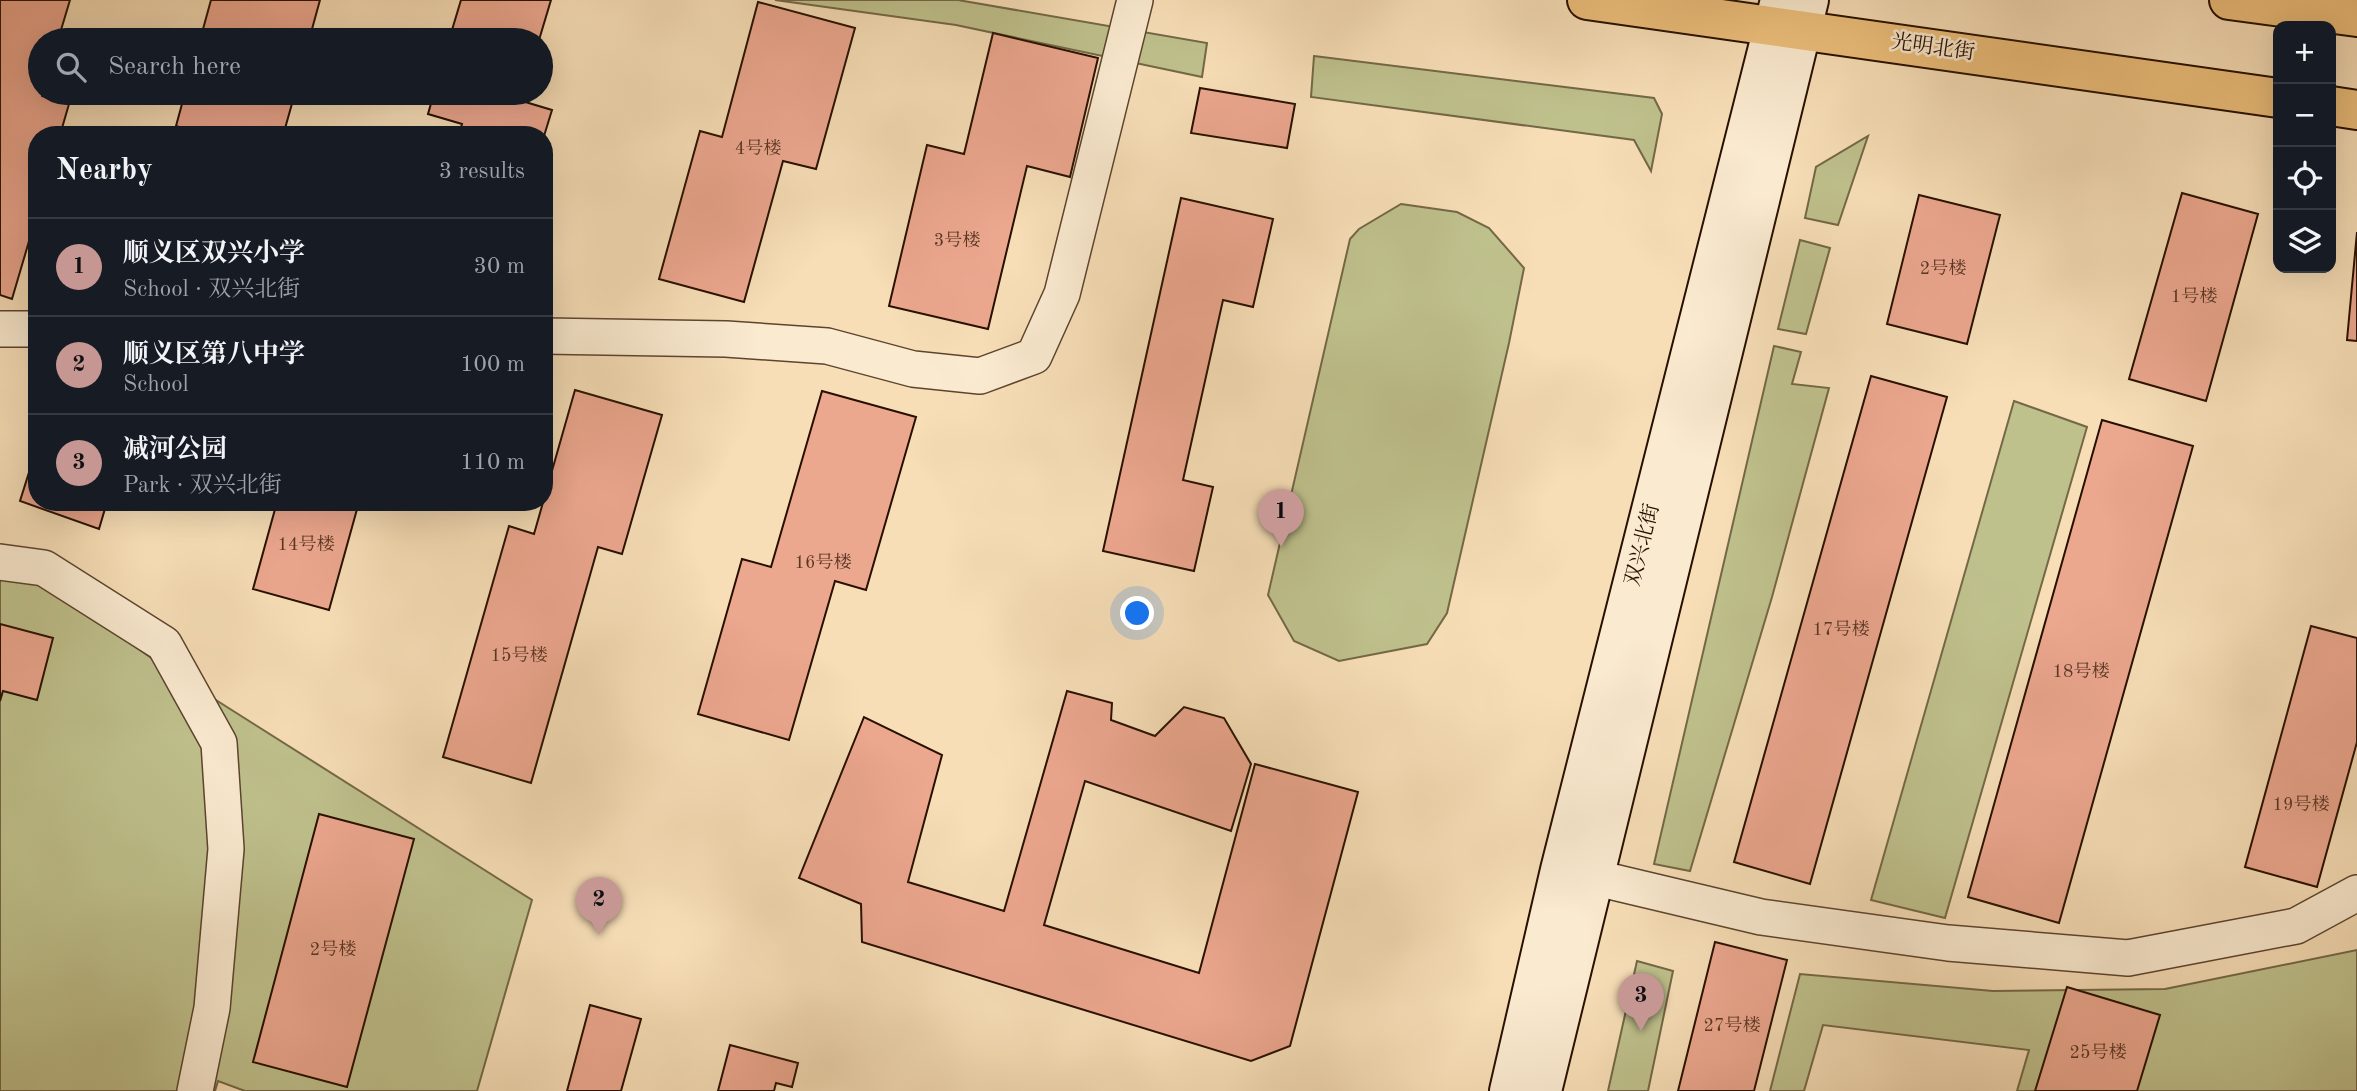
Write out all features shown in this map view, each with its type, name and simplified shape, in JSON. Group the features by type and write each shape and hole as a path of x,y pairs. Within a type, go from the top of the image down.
{"main road":[{"name":"光明北街","path":"1587,0 1791,14 2273,98"},
{"path":"2229,0 2357,17"},
{"path":"2336,107 2357,110"}],"street":[{"path":"553,336 726,340 827,346 913,369 980,376 1034,356 1062,294 1136,0"},
{"name":"双兴北街","path":"1509,1091 1576,873 1791,14"},
{"path":"0,329 28,329"},
{"path":"0,562 44,568 164,644 219,743 226,849 212,1008 195,1091"},
{"path":"1576,873 1761,917 1948,943 2128,958 2296,926 2357,893"},
{"name":"双兴北街","path":"1542,1091 1576,873"}],"green space":[{"path":"775,0 958,0 1207,43 1202,77 956,25"},
{"path":"1314,56 1654,98 1662,114 1651,171 1634,140 1311,97"},
{"path":"1868,136 1838,225 1805,218 1816,167"},
{"path":"1401,204 1457,212 1489,228 1524,268 1447,613 1427,644 1339,661 1294,641 1268,595 1350,239 1359,229"},
{"path":"1800,240 1830,248 1806,334 1778,329"},
{"path":"1774,346 1801,352 1792,384 1829,388 1772,597 1690,871 1654,864"},
{"path":"2014,401 2087,427 1945,918 1871,900"},
{"path":"20,566 167,669 532,900 477,1091 245,1091 218,1081 215,1091 0,1091 0,572"},
{"path":"2357,950 2357,1091 2017,1091 2029,1050 1823,1025 1804,1091 1770,1091 1800,974 1993,991 2165,989"},
{"path":"1637,961 1673,971 1648,1091 1608,1091"}],"building":[{"path":"0,0 70,0 62,28 28,28 28,105 69,105 63,126 28,126 28,245 12,299 0,295"},
{"path":"211,0 320,0 312,28 203,28"},
{"path":"461,0 551,0 543,28 453,28"},
{"path":"758,2 855,28 816,169 783,161 744,302 659,279 700,131 722,137"},
{"path":"993,33 1098,58 1070,177 1027,166 988,329 889,306 927,145 964,154"},
{"path":"1200,88 1295,104 1287,148 1191,133"},
{"path":"182,105 292,105 286,126 176,126"},
{"path":"431,105 535,105 552,110 547,126 461,126 428,114"},
{"path":"2182,193 2258,214 2206,401 2129,379"},
{"path":"1919,195 2000,215 1967,344 1887,324"},
{"path":"1181,198 1273,219 1253,307 1223,300 1183,480 1213,487 1194,571 1103,551"},
{"path":"2357,232 2357,341 2347,340"},
{"path":"1871,376 1947,397 1810,884 1734,862"},
{"path":"575,390 662,415 622,554 598,547 531,783 443,757 509,526 534,534 541,511 553,511 553,467"},
{"path":"822,391 916,417 866,590 835,581 789,740 698,714 742,559 771,567"},
{"path":"2102,420 2193,446 2059,923 1968,897"},
{"path":"28,476 28,504 20,501"},
{"path":"48,511 104,511 99,529"},
{"path":"275,511 356,511 329,610 253,589"},
{"path":"0,624 53,638 37,700 3,691 0,701"},
{"path":"2311,626 2357,638 2357,742 2317,887 2245,867"},
{"path":"1067,691 1112,703 1111,720 1155,736 1184,707 1224,718 1251,764 1231,831 1085,781 1044,925 1199,973 1255,764 1358,792 1290,1046 1251,1061 862,942 861,904 799,878 864,717 942,755 908,882 1004,911"},
{"path":"319,814 414,839 347,1087 253,1062"},
{"path":"1715,942 1787,960 1754,1091 1678,1091"},
{"path":"2067,987 2160,1015 2137,1091 2035,1091"},
{"path":"590,1005 641,1019 621,1091 567,1091"},
{"path":"730,1045 798,1063 792,1087 776,1083 774,1091 718,1091"}],"place":[{"name":"顺义区双兴小学","path":"1281,547"},
{"name":"顺义区第八中学","path":"599,935"},
{"name":"减河公园","path":"1641,1031"}]}
